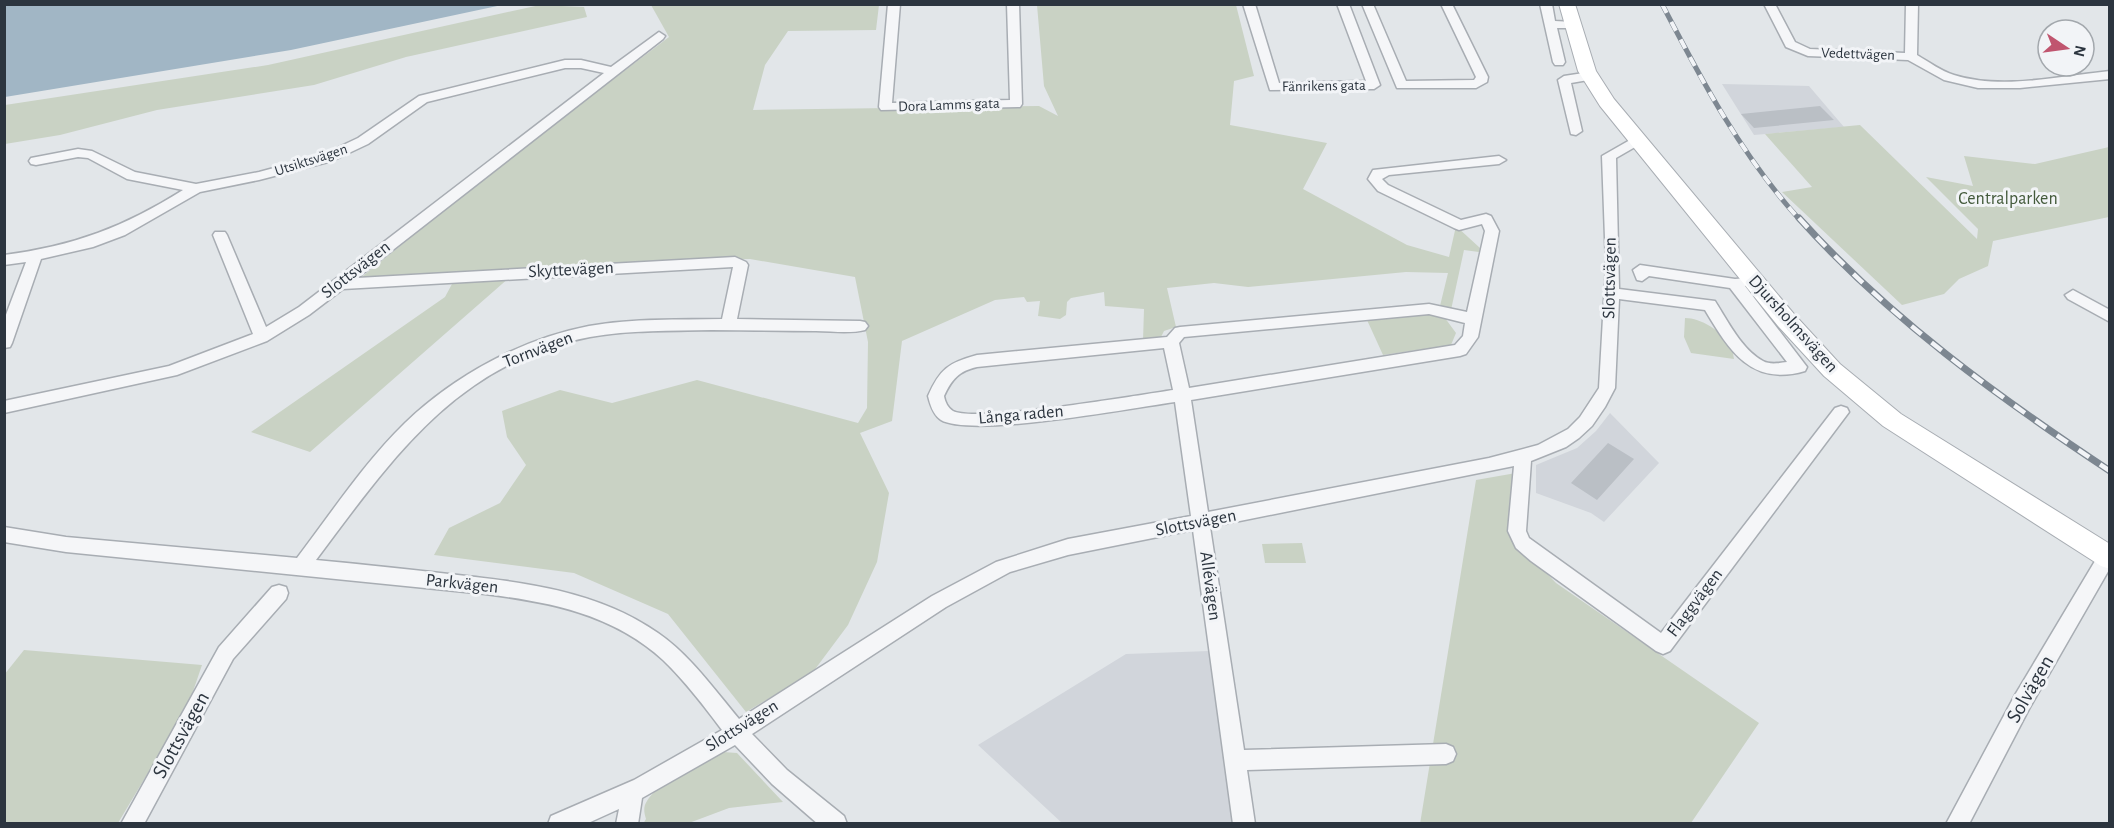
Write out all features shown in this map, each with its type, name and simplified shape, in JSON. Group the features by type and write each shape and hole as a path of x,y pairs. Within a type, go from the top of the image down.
{"street":[{"name":"Dora Lamms gata","path":"894,4 885,107 1016,104 1013,4"},
{"name":"Fänrikens gata","path":"1249,4 1274,87 1374,85 1343,4"},
{"path":"1367,4 1401,85"},
{"path":"1374,85 1476,84 1481,82 1482,77 1475,61 1446,4"},
{"path":"1546,4 1559,62"},
{"name":"Djursholmsvägen","path":"1567,4 1590,76 1606,102 1786,320 1832,370 1892,420 2108,557"},
{"name":"Vedettvägen","path":"1769,4 1783,34 1790,44 1799,49 1824,53 1911,57 1948,77 1978,84 2020,84 2109,75"},
{"path":"1911,57 1912,4"},
{"path":"1550,24 1573,25"},
{"name":"Slottsvägen","path":"4,407 171,371 262,337 304,311 659,36"},
{"name":"Utsiktsvägen","path":"36,161 78,153 92,155 109,166 132,176 196,188 268,174 340,153 380,130 411,106 439,94 565,64 587,65 612,71"},
{"path":"1576,132 1564,80 1590,76"},
{"name":"Slottsvägen","path":"559,824 632,794 971,582 1006,566 1068,547 1523,458 1545,450 1583,428 1601,402 1607,388 1613,265 1609,156 1636,140"},
{"name":"Långa raden","path":"1473,319 1428,309 1180,332 1171,342 977,361 957,366 949,371 936,396 938,405 946,415 958,419 998,420 1450,354 1466,346 1470,337 1492,231 1486,219 1459,225 1383,188 1375,178 1378,173 1389,171 1499,160"},
{"path":"4,260 35,256 108,236 136,224 196,188"},
{"path":"220,235 262,337"},
{"path":"4,344 35,256"},
{"name":"Skyttevägen","path":"338,284 735,262 741,265 728,325"},
{"path":"1612,292 1710,305 1744,352 1758,366 1799,367 1739,283 1640,270 1642,276"},
{"path":"2073,294 2109,317"},
{"name":"Tornvägen","path":"302,565 372,474 413,426 429,411 499,364 560,339 601,329 728,325 860,326"},
{"name":"Allévägen","path":"1171,342 1182,394 1244,824"},
{"name":"Flaggvägen","path":"1523,458 1517,531 1522,543 1573,583 1663,645 1841,412"},
{"name":"Parkvägen","path":"4,534 79,546 302,565 521,590 563,599 635,628 662,648 687,672 762,760 836,824"},
{"name":"Solvägen","path":"1957,824 2022,702 2108,557"},
{"name":"Slottsvägen","path":"132,824 226,653 279,592"},
{"path":"1235,760 1446,754"},
{"path":"627,824 632,794"}],"shaded area":[{"path":"1722,84 1809,86 1844,127 1754,135"},
{"path":"1610,413 1659,463 1604,522 1591,513 1536,493 1536,465 1577,448 1596,431"},
{"path":"1209,651 1232,823 1062,823 978,745 1126,654"}],"green space":[{"path":"540,5 584,7 587,17 406,57 314,85 157,110 60,135 5,144 5,105 268,65"},
{"path":"651,5 879,5 876,30 788,31 765,65 753,110 1039,106 1058,116 1044,86 1037,5 1236,5 1254,76 1234,81 1230,125 1327,143 1303,189 1407,245 1449,257 1456,226 1480,248 1479,252 1464,250 1451,310 1440,306 1448,273 1406,272 1248,287 1214,283 1167,288 1176,327 1164,331 1160,339 1143,341 1144,309 1105,306 1104,292 1071,298 1067,302 1066,315 1060,319 1038,316 1040,301 1027,302 1024,297 995,300 902,341 892,421 860,433 889,493 877,562 848,625 813,672 746,712 668,614 574,573 434,555 449,528 500,503 526,465 507,437 502,411 560,390 612,403 697,380 858,423 867,408 868,342 855,277 750,259 667,260 519,269 310,452 251,432 445,297 452,284 348,288 504,162 669,37"},
{"name":"Centralparken","path":"1860,125 1977,239 1978,229 1926,177 1973,186 1964,156 2035,164 2109,147 2109,217 1993,241 1988,266 1959,279 1944,294 1902,305 1782,192 1812,187 1765,134"},
{"path":"1429,314 1445,318 1456,333 1451,345 1383,355 1367,320"},
{"path":"1685,318 1704,323 1722,335 1731,345 1734,359 1691,353 1684,337"},
{"path":"1516,473 1514,539 1556,583 1759,723 1691,823 1420,824 1476,480"},
{"path":"1302,543 1306,563 1265,563 1262,544"},
{"path":"24,650 202,665 188,706 118,823 5,823 4,675"},
{"path":"723,752 737,753 783,802 729,808 689,823 643,824 646,819 645,805 661,786"}],"water":[{"path":"5,4 502,5 291,50 5,97"}],"building":[{"path":"1820,106 1834,120 1754,128 1741,114"},
{"path":"1608,443 1634,459 1597,500 1571,483"}],"railway":[{"path":"1662,4 1692,61 1741,143 1759,170 1800,220"},
{"path":"1799,218 1870,289 1946,354 1986,385 2110,471"}]}
